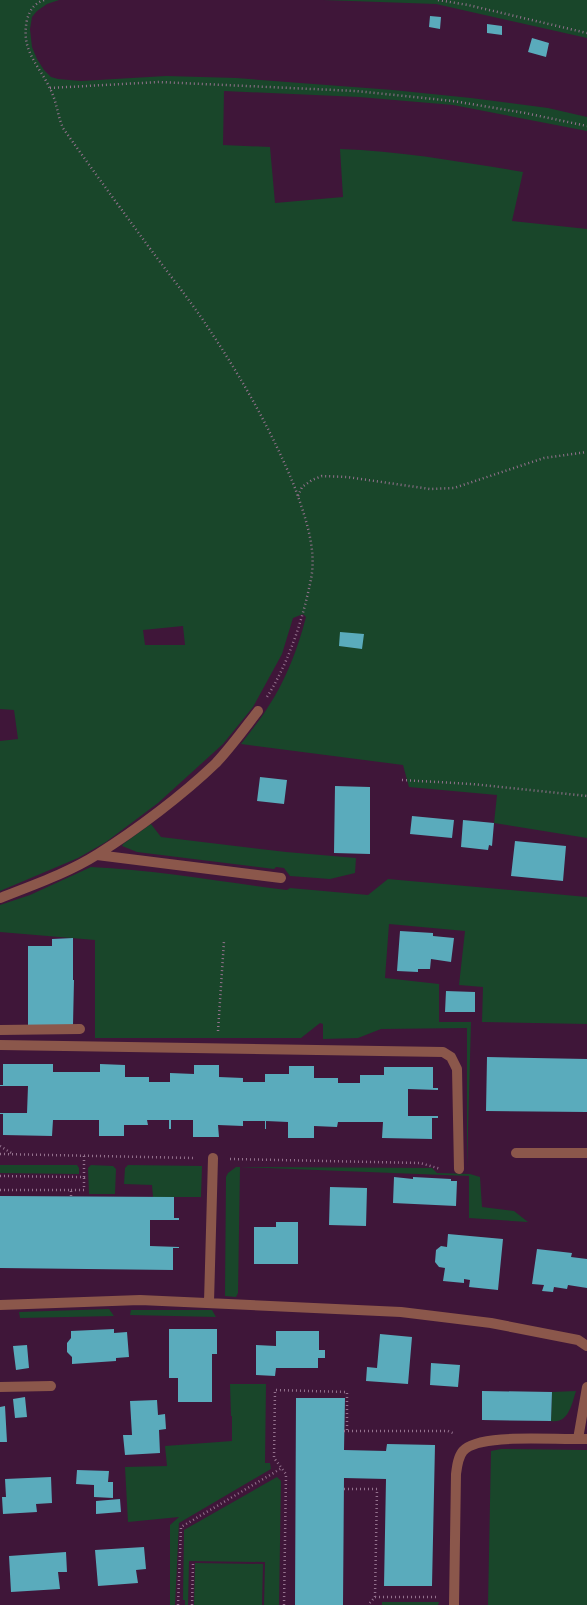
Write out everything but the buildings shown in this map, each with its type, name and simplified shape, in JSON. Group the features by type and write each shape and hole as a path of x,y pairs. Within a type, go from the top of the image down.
{"street":[{"path":"0,898 97,855 144,822 198,778 228,750 258,711"},
{"path":"97,855 280,878"},
{"path":"0,1030 80,1029"},
{"path":"0,1045 443,1052 454,1060 457,1069 459,1170"},
{"path":"516,1153 587,1153"},
{"path":"209,1302 213,1158"},
{"path":"0,1305 120,1300 209,1302 401,1312 491,1323 570,1338 578,1340 587,1346"},
{"path":"0,1387 51,1386"},
{"path":"454,1601 456,1474 457,1464 464,1450 475,1443 494,1440 582,1439 579,1427 587,1387"}],"path":[{"path":"34,0 33,6 29,12 26,30 27,48 34,63 53,94 57,112 63,128 207,327 263,419 298,497 304,515 310,538 313,570 308,593 294,640 271,692 258,711"},
{"path":"33,6 44,0"},
{"path":"438,0 476,7 587,33"},
{"path":"50,88 159,82 356,91 452,101 525,113 587,126"},
{"path":"298,497 302,487 312,480 322,476 347,477 430,489 454,488 544,458 587,452"},
{"path":"402,780 472,784 587,796"},
{"path":"218,1037 224,941"},
{"path":"0,1146 14,1154"},
{"path":"0,1190 84,1190 84,1156"},
{"path":"0,1176 84,1177"},
{"path":"71,1190 71,1196"},
{"path":"284,1605 286,1474 274,1458 275,1390 347,1392 346,1431 448,1431 457,1434 464,1450"},
{"path":"178,1605 181,1527 282,1468"},
{"path":"344,1489 377,1489 375,1597 368,1605"},
{"path":"192,1605 193,1564"},
{"path":"375,1597 454,1601"}],"green space":[{"path":"0,0 59,0 47,4 37,11 32,17 30,29 32,47 37,59 44,70 51,77 58,79 81,81 166,76 236,78 393,90 471,98 548,108 587,117 587,131 453,105 359,97 224,91 223,145 270,147 275,203 343,197 340,149 363,150 432,158 523,172 512,221 587,229 587,838 494,823 497,795 409,787 403,765 241,744 265,712 286,675 303,629 306,617 303,614 293,618 282,654 253,707 223,744 158,803 106,842 78,858 0,891 0,741 18,739 14,710 0,709","holes":["183,626 185,645 145,645 143,630"]},
{"path":"323,0 587,0 587,38 436,4"},
{"path":"151,824 161,837 286,852 356,858 355,873 330,879 290,876 284,868 276,867 274,869 137,852 122,846"},
{"path":"91,867 164,873 287,890 290,888 368,895 388,879 587,897 587,1024 482,1022 483,987 459,985 465,931 389,924 385,978 439,984 439,1022 471,1022 467,1168 467,1028 381,1029 358,1038 323,1039 323,1024 320,1023 301,1038 95,1038 95,940 0,932 0,905 30,895"},
{"path":"0,1165 77,1165 79,1168 79,1174 0,1173"},
{"path":"91,1165 113,1166 116,1169 115,1194 89,1194 88,1168"},
{"path":"128,1165 202,1166 201,1197 153,1197 152,1185 124,1184 125,1168"},
{"path":"236,1167 240,1167 238,1293 236,1297 225,1296 226,1177 228,1173"},
{"path":"241,1167 432,1168 437,1173 470,1174 480,1177 482,1207 514,1211 528,1222 469,1218 469,1176"},
{"path":"109,1309 114,1316 20,1318 19,1312"},
{"path":"131,1310 212,1310 216,1317 130,1315"},
{"path":"230,1384 266,1384 265,1463 270,1463 271,1469 179,1523 175,1605 170,1605 170,1525 179,1517 128,1522 125,1467 167,1466 165,1446 232,1441"},
{"path":"576,1391 569,1412 566,1416 557,1421 551,1421 552,1392"},
{"path":"501,1449 587,1450 587,1605 488,1605 491,1451"},
{"path":"277,1477 281,1481 279,1605 264,1605 265,1562 189,1561 188,1605 185,1605 185,1600 183,1600 184,1530"},
{"path":"195,1563 263,1564 262,1605 194,1605"},
{"path":"382,1602 439,1602 438,1605 382,1605"}]}
